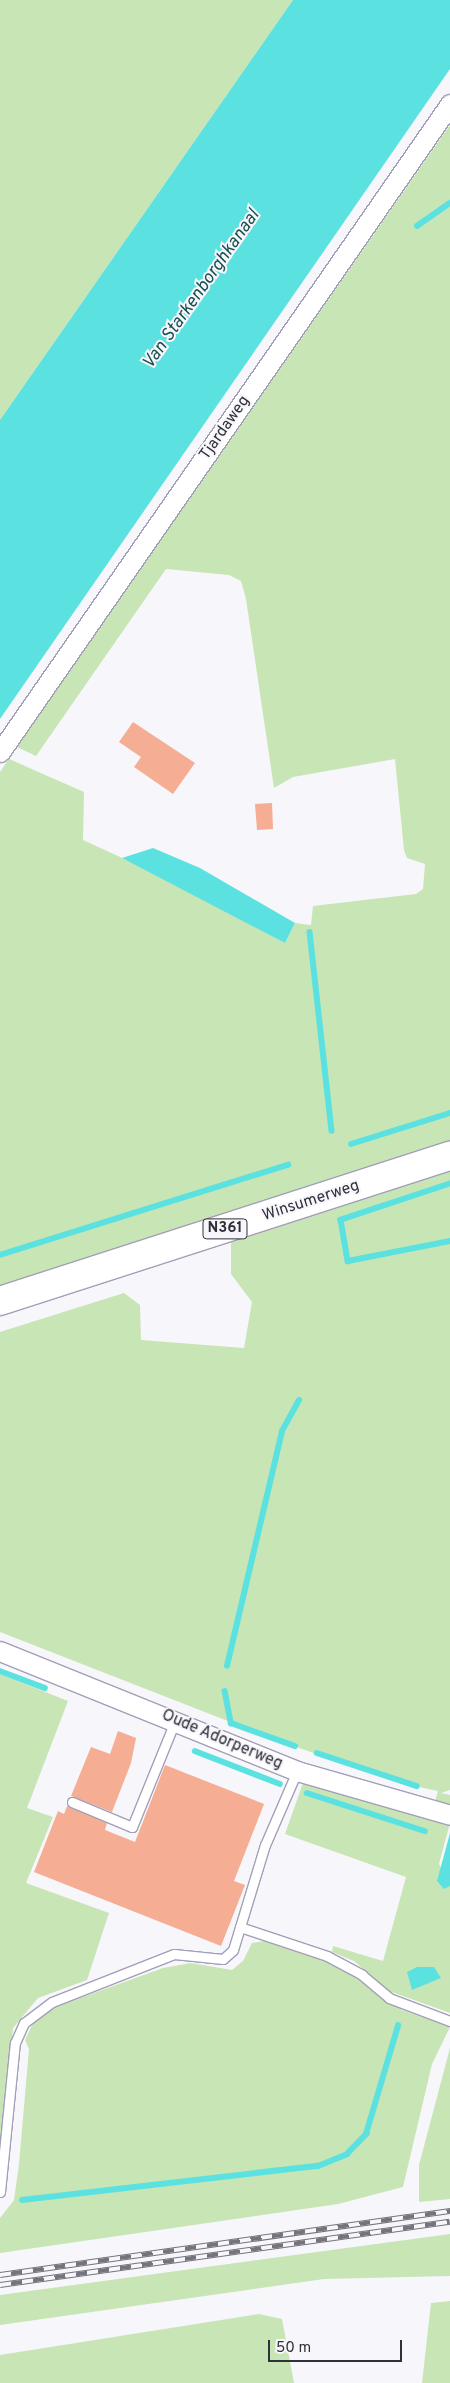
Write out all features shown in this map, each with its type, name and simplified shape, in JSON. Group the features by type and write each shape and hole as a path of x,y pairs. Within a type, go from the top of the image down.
{"main road":[{"name":"Winsumerweg","path":"0,1301 450,1156"}],"street":[{"name":"Tjardaweg","path":"0,752 450,104"},
{"name":"Oude Adorperweg","path":"0,1651 175,1720 297,1771 450,1814"}],"lane":[{"path":"72,1802 132,1827 175,1720"},
{"path":"0,2192 15,2043 29,2016 52,2002 174,1954 223,1958 233,1950 265,1845 297,1771"},
{"path":"240,1927 327,1956 362,1975 388,1998 450,2021"}],"green space":[{"path":"0,0 293,0 0,420"},
{"path":"450,125 450,1144 0,1289 0,772 9,759 84,792 83,840 166,878 285,943 295,923 311,925 313,906 416,894 423,889 425,864 407,858 404,850 395,759 293,777 274,788 246,599 241,581 229,575 166,569 36,756 17,747"},
{"path":"450,1170 450,1790 441,1793 450,1795 450,1808 434,1805 438,1791 400,1783 279,1741 0,1632 0,1332 124,1293 140,1305 141,1340 244,1348 252,1302 231,1274 231,1242"},
{"path":"0,1674 68,1701 27,1808 53,1817 26,1883 109,1913 87,1980 38,1998 13,2028 0,2163"},
{"path":"304,1780 450,1823 439,1864 450,1886 450,2013 389,1991 354,1961 332,1952 333,1946 383,1961 406,1877 285,1834"},
{"path":"264,1941 337,1965 402,2010 450,2027 432,2064 403,2187 338,2204 0,2253 0,2218 14,2200 19,2164 29,2049 25,2040 35,2019 44,2011 163,1968 191,1963 232,1970 243,1961 252,1943"},
{"path":"450,2048 450,2199 419,2202 419,2165"},
{"path":"450,2234 450,2276 324,2279 0,2325 0,2295"},
{"path":"450,2301 450,2383 422,2383 431,2303"},
{"path":"259,2314 282,2319 294,2383 0,2383 0,2355"}],"water":[{"name":"Van Starkenborghkanaal","path":"293,0 450,0 450,69 0,719 0,420"},
{"path":"153,848 200,868 295,923 285,943 122,858"},
{"path":"450,1833 450,1886 444,1889 437,1881"},
{"path":"417,1967 434,1967 441,1978 412,1990 407,1972"}],"building":[{"path":"133,722 195,763 173,794 134,767 141,757 119,742"},
{"path":"272,803 273,829 257,830 255,804"},
{"path":"118,1731 136,1738 131,1763 112,1812 71,1796 91,1747 110,1754"},
{"path":"165,1765 264,1804 234,1881 245,1885 221,1946 34,1872 58,1811 64,1814 67,1806 107,1823 105,1830 135,1842"}],"waterway":[{"path":"417,226 450,203"},
{"path":"310,932 332,1131"},
{"path":"351,1144 450,1113"},
{"path":"0,1255 288,1165"},
{"path":"450,1184 341,1220 348,1261 450,1241"},
{"path":"227,1666 282,1431 299,1400"},
{"path":"0,1671 45,1688"},
{"path":"225,1691 231,1723 295,1746"},
{"path":"195,1751 280,1784"},
{"path":"317,1753 417,1786"},
{"path":"307,1793 425,1831"},
{"path":"22,2200 318,2166 347,2154 366,2134 398,2026"}],"railway":[{"path":"0,2275 450,2211"},
{"path":"0,2285 450,2222"}]}
